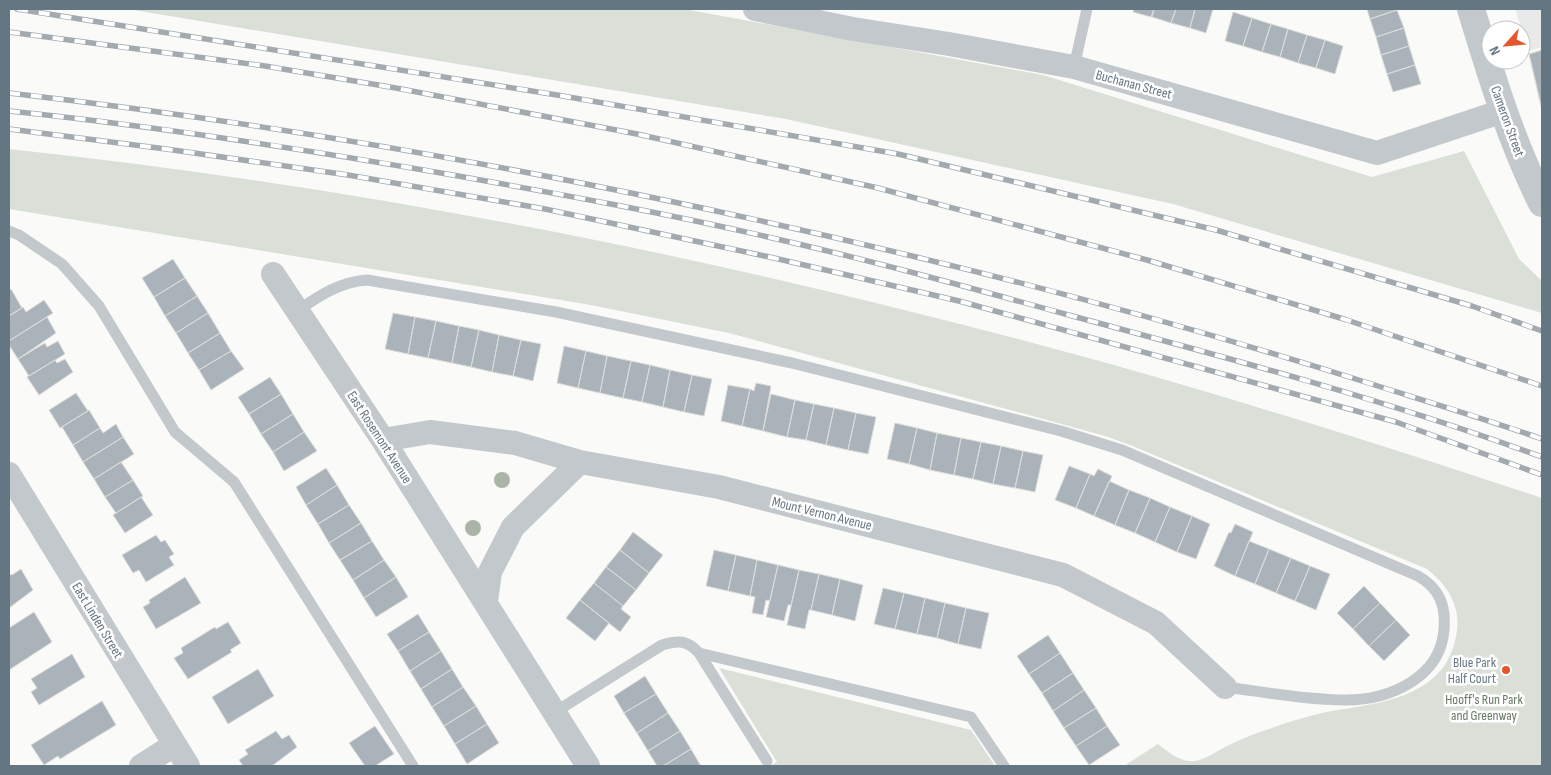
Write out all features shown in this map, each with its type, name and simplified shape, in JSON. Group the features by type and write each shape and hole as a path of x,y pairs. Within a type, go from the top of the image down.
{"street":[{"name":"Buchanan Street","path":"755,9 853,29 1074,67 1377,153 1503,112"},
{"name":"Cameron Street","path":"1470,9 1503,112 1542,203"},
{"name":"East Rosemont Avenue","path":"273,274 383,440 588,766"},
{"name":"Mount Vernon Avenue","path":"383,440 430,432 515,443 580,462 719,487 1063,575 1156,623 1225,687"},
{"path":"486,601 490,572 513,527 580,462"},
{"name":"East Linden Street","path":"9,474 188,766"},
{"path":"141,766 174,745"}],"lane":[{"path":"1074,67 1087,9"},
{"path":"9,231 19,235 62,264 99,306 175,432 234,482 414,766"},
{"path":"297,311 334,288 352,281 367,280 556,312 801,366 1061,432 1122,450 1418,576 1435,589 1441,599 1444,635 1438,656 1420,677 1394,691 1348,700 1225,687"},
{"path":"555,712 662,644 678,640 690,644 699,653 767,761"},
{"path":"699,653 971,717 1004,766"}],"shaded area":[{"path":"1515,9 1542,9 1542,47 1531,50 1531,20 1519,20"}],"green space":[{"path":"128,9 684,9 1043,75 1372,177 1464,151 1519,259 1542,281 1542,313 1173,204 786,119"},
{"name":"Hooff's Run Park and Greenway","path":"9,149 146,165 420,207 557,232 692,260 962,324 1096,360 1320,426 1542,498 1542,766 1124,766 1158,744 1180,759 1195,761 1243,739 1286,723 1408,694 1426,684 1440,671 1451,653 1457,630 1457,621 1451,596 1441,582 1427,569 1130,445 1105,436 729,333 591,305 9,209"},
{"path":"719,668 971,730 995,766 770,766 777,762"}],"building":[{"path":"1134,9 1154,9 1151,17 1133,12"},
{"path":"1154,9 1176,9 1171,23 1152,17"},
{"path":"1176,9 1195,9 1190,28 1171,23"},
{"path":"1195,9 1213,9 1206,33 1190,28"},
{"path":"1367,9 1397,9 1397,10 1370,19"},
{"path":"1397,10 1404,28 1376,37 1370,19"},
{"path":"1233,12 1252,18 1243,46 1225,41"},
{"path":"1252,18 1271,24 1262,52 1243,46"},
{"path":"1271,24 1288,29 1280,57 1262,52"},
{"path":"1404,28 1409,46 1381,55 1376,37"},
{"path":"1288,29 1307,35 1298,63 1280,57"},
{"path":"1307,35 1325,40 1316,68 1298,63"},
{"path":"1325,40 1343,46 1335,74 1316,68"},
{"path":"1409,46 1415,65 1387,74 1381,55"},
{"path":"1542,50 1542,110 1531,63 1531,53"},
{"path":"1542,50 1542,110 1531,63 1531,53"},
{"path":"1415,65 1421,84 1393,92 1387,74"},
{"path":"173,259 185,278 154,297 142,278"},
{"path":"185,278 197,296 165,316 154,297"},
{"path":"11,289 22,308 9,316 9,291"},
{"path":"197,296 208,313 176,333 165,316"},
{"path":"44,300 53,313 9,341 9,316 23,307 26,312"},
{"path":"208,313 220,333 188,353 176,333"},
{"path":"393,313 415,317 408,354 385,349"},
{"path":"47,317 56,333 18,359 9,345 9,341"},
{"path":"415,317 436,321 428,358 408,354"},
{"path":"436,321 459,326 452,363 428,358"},
{"path":"459,326 479,330 471,367 452,363"},
{"path":"479,330 499,335 492,372 471,367"},
{"path":"220,333 231,351 199,370 188,353"},
{"path":"499,335 521,340 513,376 492,372"},
{"path":"521,340 541,344 533,381 513,376"},
{"path":"58,341 65,354 29,376 18,359 45,343 47,347"},
{"path":"564,346 586,351 578,388 557,383"},
{"path":"231,351 244,369 211,390 199,370"},
{"path":"586,351 607,356 600,393 578,388"},
{"path":"607,356 631,361 623,398 600,393"},
{"path":"65,359 73,372 39,395 27,377 55,360 57,363"},
{"path":"631,361 650,365 642,402 623,398"},
{"path":"650,365 670,370 663,407 642,402"},
{"path":"670,370 692,375 684,412 663,407"},
{"path":"692,375 712,379 704,416 684,412"},
{"path":"270,377 281,394 249,414 238,397"},
{"path":"756,383 771,386 763,431 742,426 750,389 754,391"},
{"path":"728,385 750,389 742,426 721,421"},
{"path":"76,393 88,411 60,428 49,410"},
{"path":"281,394 293,414 261,434 249,414"},
{"path":"771,394 795,400 787,437 763,431"},
{"path":"795,400 814,404 806,440 787,437"},
{"path":"814,404 834,408 826,445 806,440"},
{"path":"834,408 856,413 848,450 826,445"},
{"path":"89,410 100,428 73,445 62,427"},
{"path":"856,413 876,417 868,454 848,450"},
{"path":"293,414 304,432 273,452 261,434"},
{"path":"895,423 917,428 909,464 887,459"},
{"path":"116,424 123,437 83,462 73,445 100,428 103,433"},
{"path":"917,428 937,433 930,470 909,464"},
{"path":"304,432 317,451 284,471 273,452"},
{"path":"937,433 961,438 954,475 930,470"},
{"path":"123,437 134,454 94,479 83,462"},
{"path":"961,438 981,442 973,479 954,475"},
{"path":"981,442 1001,446 993,484 973,479"},
{"path":"1001,446 1023,451 1015,488 993,484"},
{"path":"1023,451 1043,455 1035,492 1015,488"},
{"path":"121,462 133,480 105,497 94,479"},
{"path":"1069,466 1090,474 1076,508 1055,500"},
{"path":"326,468 337,485 306,505 296,487"},
{"path":"1098,469 1112,476 1094,516 1076,508 1090,474 1094,476"},
{"path":"133,480 143,496 116,513 105,497"},
{"path":"1109,481 1129,490 1115,525 1094,516"},
{"path":"337,485 349,505 318,524 306,505"},
{"path":"1129,490 1150,498 1135,533 1115,525"},
{"path":"141,497 153,515 125,533 113,515"},
{"path":"1150,498 1170,507 1155,542 1135,533"},
{"path":"349,505 361,523 329,543 318,524"},
{"path":"1170,507 1192,516 1177,552 1155,542"},
{"path":"1192,516 1210,524 1196,559 1177,552"},
{"path":"361,523 372,541 340,560 329,543"},
{"path":"1235,524 1253,532 1235,576 1214,566 1229,532 1231,533"},
{"path":"633,532 663,555 649,573 620,550"},
{"path":"156,535 161,542 165,540 174,554 169,557 174,565 146,582 139,570 133,573 122,555"},
{"path":"372,541 384,560 353,580 340,560"},
{"path":"1249,541 1269,549 1255,584 1235,576"},
{"path":"1269,549 1291,558 1276,593 1255,584"},
{"path":"620,550 649,573 636,590 606,567"},
{"path":"714,550 736,555 728,591 706,586"},
{"path":"736,555 757,560 750,596 728,591"},
{"path":"1291,558 1310,566 1295,601 1276,593"},
{"path":"384,560 396,577 364,598 353,580"},
{"path":"757,560 778,565 770,601 766,600 763,615 752,613 755,597 750,596"},
{"path":"778,565 799,570 791,605 788,605 784,621 766,617"},
{"path":"1310,566 1330,574 1316,610 1295,601"},
{"path":"606,567 636,590 623,606 594,583"},
{"path":"21,569 33,590 9,608 9,574 12,575"},
{"path":"799,570 819,574 805,629 787,625"},
{"path":"819,574 840,579 832,615 811,610"},
{"path":"185,577 201,603 156,629 143,607 150,603 149,600"},
{"path":"396,577 408,597 376,617 364,598"},
{"path":"840,579 863,585 855,621 832,615"},
{"path":"594,583 623,606 621,609 631,617 620,632 580,600"},
{"path":"1364,586 1380,603 1353,629 1337,613"},
{"path":"883,588 904,593 895,629 874,624"},
{"path":"904,593 925,598 917,634 895,629"},
{"path":"925,598 945,603 937,638 917,634"},
{"path":"580,600 609,623 595,641 566,618"},
{"path":"945,603 966,608 958,644 937,638"},
{"path":"1380,603 1396,620 1369,646 1353,629"},
{"path":"966,608 989,613 981,649 958,644"},
{"path":"34,612 52,642 9,670 9,628"},
{"path":"418,614 429,632 398,651 387,634"},
{"path":"1396,620 1410,635 1384,661 1369,646"},
{"path":"228,622 241,643 230,650 232,652 188,679 174,658 183,653 181,648 215,627 216,629"},
{"path":"429,632 441,651 410,671 398,651"},
{"path":"1048,635 1060,653 1029,674 1017,656"},
{"path":"441,651 452,669 421,689 410,671"},
{"path":"1060,653 1073,673 1042,693 1029,674"},
{"path":"72,654 85,677 39,705 31,692 37,688 31,679"},
{"path":"258,669 274,696 228,724 212,697"},
{"path":"452,669 463,687 432,707 421,689"},
{"path":"1073,673 1084,690 1053,711 1042,693"},
{"path":"645,676 656,694 624,713 614,696"},
{"path":"463,687 476,706 444,726 432,707"},
{"path":"1084,690 1096,708 1064,728 1053,711"},
{"path":"656,694 668,713 637,733 624,713"},
{"path":"102,701 116,725 60,759 58,756 44,765 31,745"},
{"path":"476,706 487,724 455,744 444,726"},
{"path":"1096,708 1107,726 1076,746 1064,728"},
{"path":"668,713 680,731 648,751 637,733"},
{"path":"487,724 499,743 467,764 455,744"},
{"path":"375,726 394,754 375,766 365,766 349,743"},
{"path":"1107,726 1120,745 1089,765 1076,746"},
{"path":"276,731 282,739 289,735 297,747 272,766 243,766 239,760 248,754 245,750"},
{"path":"680,731 691,749 663,766 657,766 648,751"},
{"path":"691,749 701,766 663,766"}],"railway":[{"path":"17,9 557,95 898,154 1216,230 1472,306 1542,331"},
{"path":"9,32 265,66 396,88 637,134 878,188 1147,260 1347,320 1542,386"},
{"path":"9,93 237,123 350,141 576,182 800,230 969,270 1138,314 1475,416 1542,439"},
{"path":"9,111 174,131 447,174 657,213 817,248 1245,363 1365,398 1542,457"},
{"path":"9,129 348,175 545,209 774,258 959,301 1396,422 1542,475"}],"place":[{"name":"Blue Park Half Court","path":"1506,670"}]}
